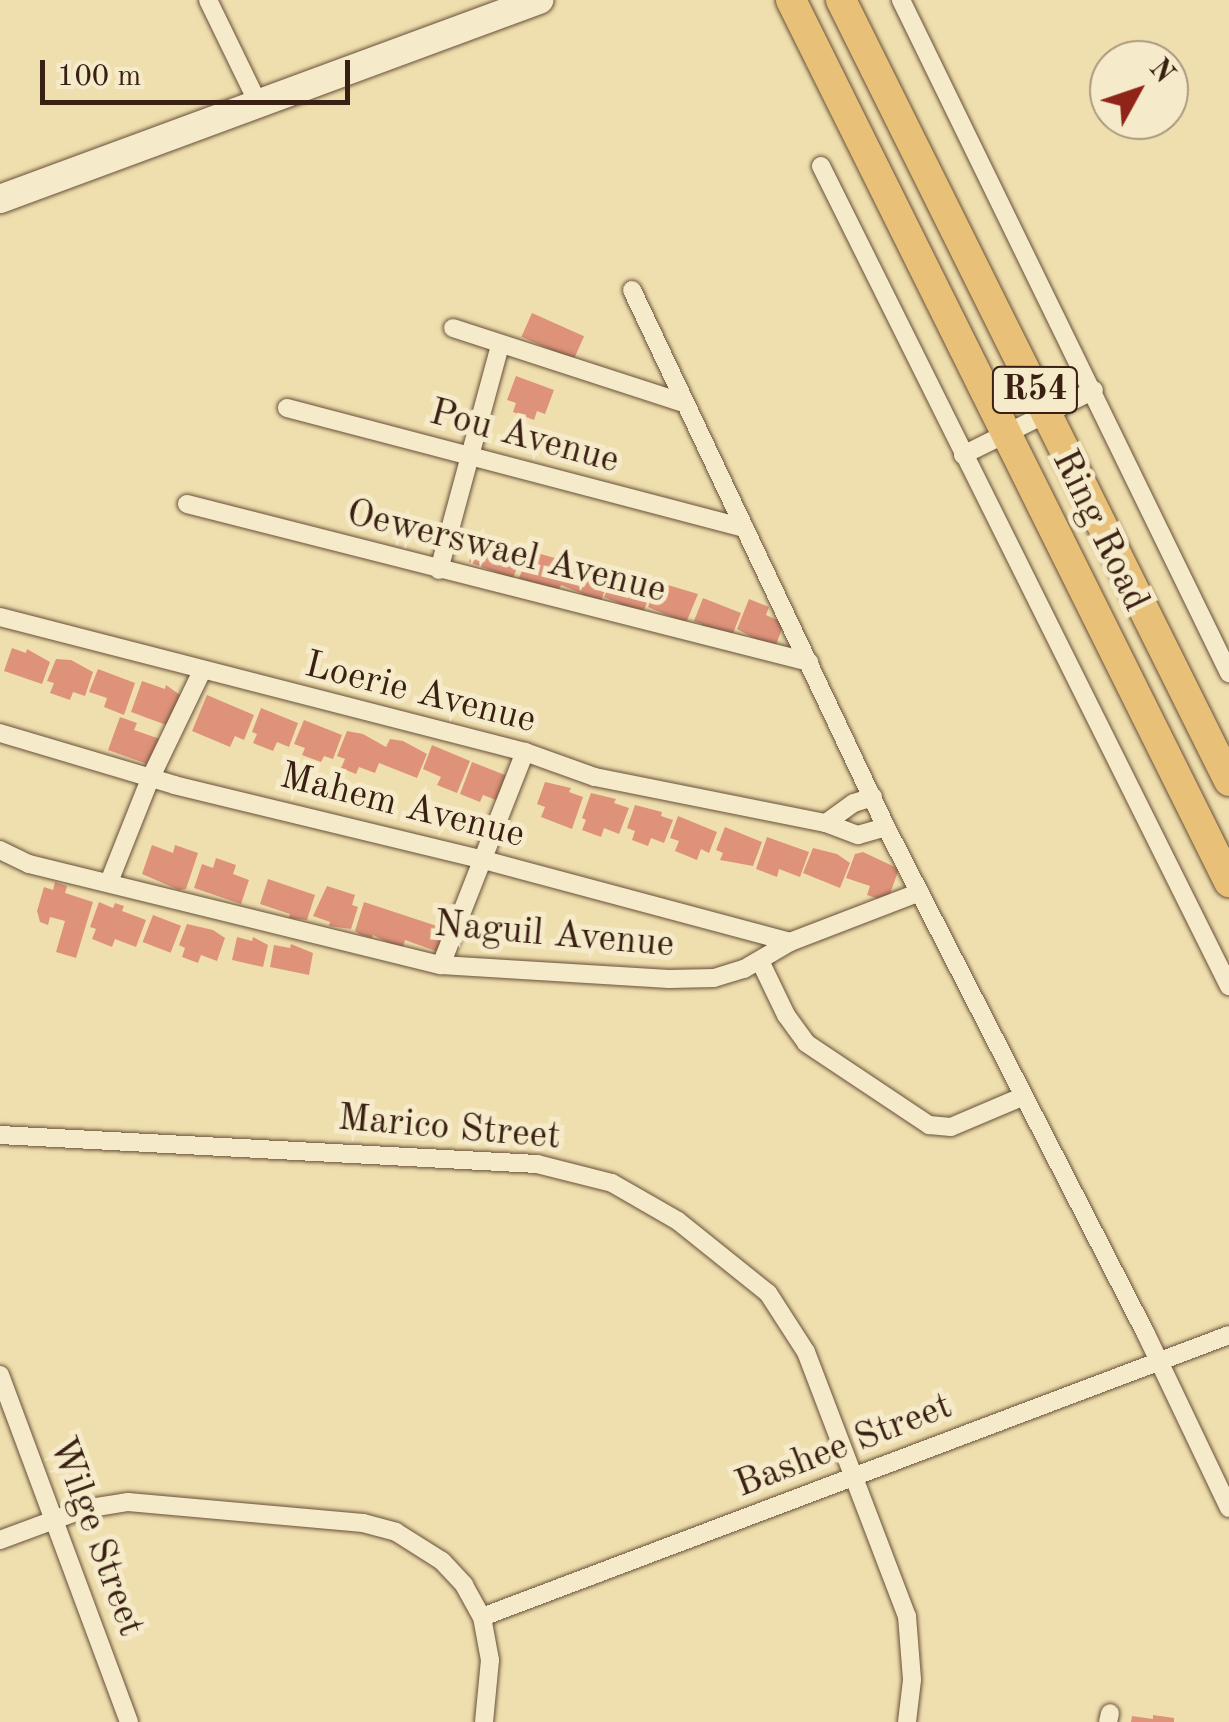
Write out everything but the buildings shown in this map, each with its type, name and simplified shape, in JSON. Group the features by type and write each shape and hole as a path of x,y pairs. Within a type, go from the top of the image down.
{"main road":[{"name":"Ring Road","path":"792,0 1229,882"},
{"name":"Ring Road","path":"841,0 1229,781"}],"street":[{"path":"208,0 258,101"},
{"path":"0,199 540,0"},
{"name":"Ring Road","path":"901,0 1229,673"},
{"path":"821,166 1229,986"},
{"path":"632,290 886,827 1229,1508"},
{"path":"454,328 684,402"},
{"path":"439,570 500,345"},
{"path":"963,455 1094,390"},
{"name":"Pou Avenue","path":"287,408 745,528"},
{"name":"Oewerswael Avenue","path":"187,504 809,662"},
{"name":"Loerie Avenue","path":"0,617 525,752 594,777 826,823 858,835 886,827"},
{"path":"109,882 150,779 202,671"},
{"name":"Mahem Avenue","path":"0,733 150,779 484,860 790,942"},
{"path":"441,964 525,752"},
{"path":"826,823 854,803 873,797"},
{"name":"Naguil Avenue","path":"0,850 30,864 441,964 696,980 761,962 790,942 920,892"},
{"path":"761,962 786,1015 806,1043 929,1126 951,1128 1024,1096"},
{"name":"Marico Street","path":"0,1135 537,1164 612,1183 713,1245 768,1293 806,1352 907,1616 912,1680 907,1722"},
{"name":"Bashee Street","path":"482,1617 1229,1335"},
{"name":"Wilge Street","path":"0,1375 130,1722"},
{"path":"0,1540 55,1518 106,1504 146,1502 364,1523 396,1532 432,1554 464,1586 482,1617 490,1660 484,1722"}]}
